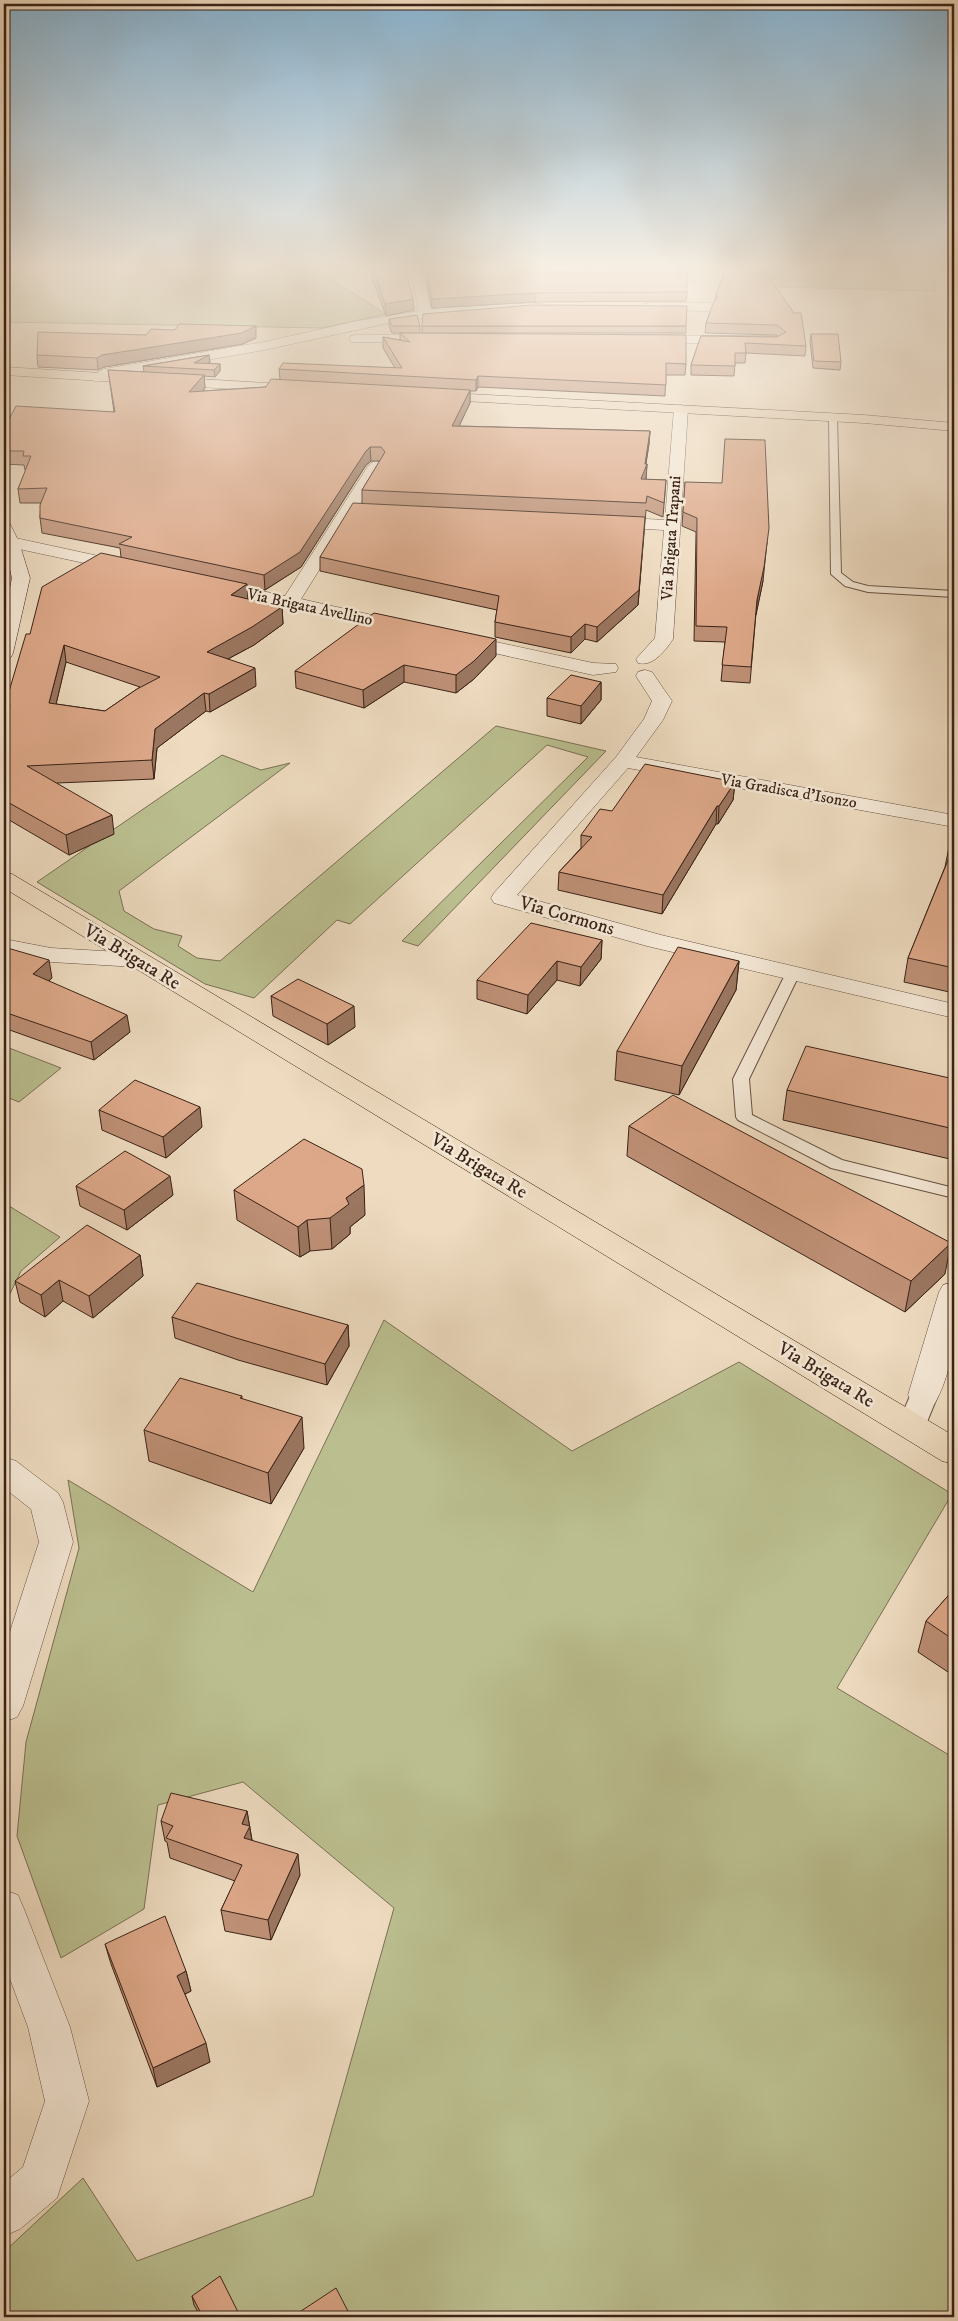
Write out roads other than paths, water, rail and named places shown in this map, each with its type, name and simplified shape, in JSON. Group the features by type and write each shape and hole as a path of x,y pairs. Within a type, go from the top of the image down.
{"main road":[{"path":"87,377 310,389"},
{"path":"416,395 954,426"},
{"name":"Via Brigata Re","path":"4,879 954,1452"}],"street":[{"name":"Via Brigata Trapani","path":"630,663 664,639 681,410"},
{"path":"290,602 376,466"},
{"path":"349,510 368,511"},
{"path":"593,521 672,525"},
{"path":"7,535 143,570"},
{"path":"4,653 21,578 7,535"},
{"name":"Via Brigata Avellino","path":"200,582 417,630"},
{"path":"446,637 593,669 630,663"},
{"name":"Via Cormons","path":"630,663 662,701 653,720 624,761 502,898 655,941 954,1011"},
{"name":"Via Gradisca d'Isonzo","path":"624,761 954,821"},
{"path":"4,946 51,955 137,960"},
{"path":"912,1426 924,1394 954,1292"},
{"path":"4,1470 46,1502 56,1542 4,1706"},
{"path":"4,1909 48,2027 67,2101 41,2182 4,2213"}],"lane":[{"path":"833,418 836,574 849,584 868,589 954,594"},
{"path":"793,973 741,1079 744,1117 836,1164 954,1193"}]}
